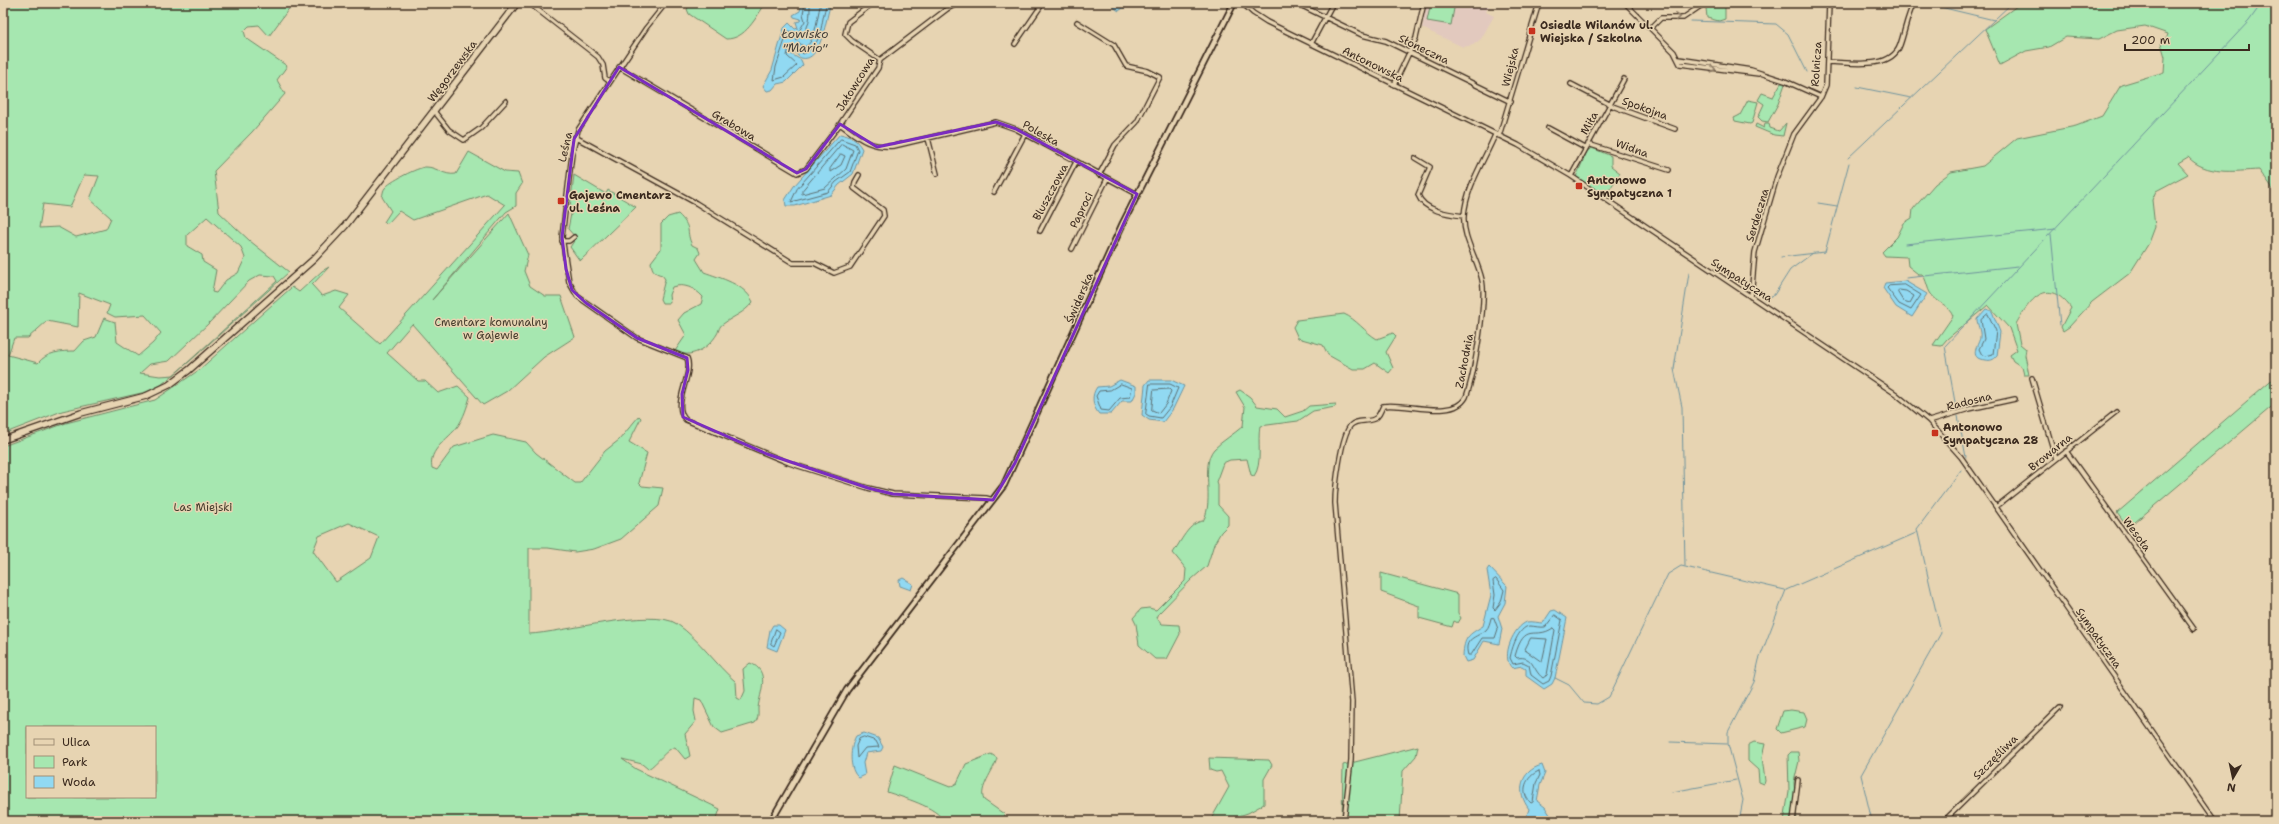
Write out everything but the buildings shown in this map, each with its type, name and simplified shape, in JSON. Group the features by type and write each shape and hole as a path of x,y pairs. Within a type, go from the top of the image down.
{"main road":[{"name":"Węgorzewska","path":"3,440 81,413 146,396 169,385 314,258 355,214 517,3"}],"street":[{"path":"529,3 598,57 604,65 605,78 609,81"},
{"name":"Leśna","path":"666,3 646,28 609,81 575,137 566,195 562,241 569,282 577,296 637,338 687,358 688,370 681,403 682,415 686,420 789,463 868,488 893,494 986,498 993,500"},
{"path":"873,3 848,22 845,34 852,41 880,60"},
{"name":"Jałowcowa","path":"829,137 840,124 878,68 880,60 947,9 958,3"},
{"path":"1014,44 1043,3"},
{"name":"Świderska","path":"770,821 847,690 1004,485 1106,258 1234,3"},
{"name":"Antonowska","path":"1242,3 1259,18 1497,135"},
{"name":"Słoneczna","path":"1296,3 1362,35 1382,39 1511,102"},
{"path":"1311,44 1333,3"},
{"path":"1394,85 1416,38 1424,3"},
{"name":"Wiejska","path":"1497,135 1511,102 1522,56 1539,3"},
{"path":"1625,3 1651,28 1679,59 1680,64 1686,66 1759,74 1785,81 1820,96"},
{"path":"1651,28 1661,18 1683,18 1704,3"},
{"name":"Rolnicza","path":"1791,139 1826,86 1828,3"},
{"path":"1827,62 1878,62 1891,58 1900,46 1914,3"},
{"path":"1077,22 1114,45 1126,66 1148,71 1160,77 1137,122 1115,145 1099,175"},
{"name":"Grabowa","path":"619,67 797,173 806,169 829,137"},
{"name":"Miła","path":"1571,176 1624,79"},
{"name":"Spokojna","path":"1571,84 1610,104 1675,129"},
{"path":"434,111 449,130 464,140 481,128 506,101"},
{"name":"Poleska","path":"840,124 858,138 877,147 894,146 996,122 1012,127 1106,179 1137,194"},
{"path":"1548,128 1586,148"},
{"path":"994,192 1025,134"},
{"name":"Sympatyczna","path":"1497,135 1536,155 1571,176 1896,394 1929,421 1968,466 2215,821"},
{"name":"Zachodnia","path":"1344,821 1351,760 1352,702 1336,522 1335,483 1346,435 1353,423 1373,419 1378,416 1384,406 1448,409 1461,404 1466,397 1477,344 1484,293 1482,278 1465,230 1464,216 1468,197 1497,135"},
{"path":"575,137 656,180 759,240 793,263 814,263 834,273 850,267 884,216 883,210 854,188 859,174"},
{"path":"928,138 937,174"},
{"name":"Serdeczna","path":"1751,297 1755,252 1777,177 1791,139"},
{"name":"Widna","path":"1588,144 1670,170"},
{"path":"1415,158 1430,168 1418,195 1422,203 1429,207 1464,216"},
{"name":"Bluszczowa","path":"1040,231 1076,162"},
{"name":"Paproci","path":"1072,249 1106,179"},
{"path":"562,241 569,241 574,236"},
{"path":"2032,378 2056,459"},
{"name":"Radosna","path":"1929,421 1969,409 2015,399"},
{"name":"Browarna","path":"1996,506 2116,412"},
{"name":"Wesoła","path":"2066,451 2194,629"},
{"name":"Szczęśliwa","path":"1944,821 2060,707"},
{"path":"1793,821 1798,780"}],"highlighted area":[{"path":"619,67 797,173 806,169 840,124 877,147 996,122 1016,129 1137,194 1015,463 993,500 893,494 868,488 767,454 683,417 682,394 688,370 687,358 637,338 586,303 572,290 566,269 562,237 574,139"}],"shaded area":[{"path":"1427,3 1490,3 1486,12 1494,16 1481,39 1473,45 1463,47 1422,28"}],"green space":[{"path":"3,3 293,3 269,36 259,25 249,26 244,31 246,38 287,66 277,80 285,94 252,132 214,171 219,212 250,241 289,272 183,367 277,281 274,276 260,275 249,281 209,323 169,361 150,364 140,373 160,376 173,375 161,385 146,392 62,411 3,434","holes":["84,175 99,176 90,199 111,218 106,229 76,237 58,227 39,228 43,204 70,207","207,217 241,247 245,258 238,273 226,280 216,293 212,292 216,270 203,262 202,255 187,246 187,235","79,293 110,305 107,313 115,317 145,315 161,333 153,343 138,356 117,342 115,322 104,318 96,337 84,341 75,351 50,354 38,363 8,355 14,338 28,338 47,321 78,327"]},
{"path":"692,3 766,3 745,32 733,38 726,39 689,14 687,9"},
{"path":"1431,3 1455,3 1451,25 1427,21"},
{"path":"1711,3 1725,3 1725,19 1719,21 1707,18 1706,8"},
{"path":"2021,3 2276,3 2276,194 2259,170 2212,170 2195,163 2188,157 2178,163 2188,174 2156,191 2152,200 2155,227 2149,243 2130,273 2092,302 2069,327 2063,331 2061,327 2071,308 2062,298 2054,293 2047,292 2040,295 2027,306 2016,324 2020,344 2026,349 2025,355 2029,375 2024,375 2022,367 2013,361 2010,355 2017,350 2009,328 1988,305 1947,339 1941,346 1933,345 1953,316 1951,312 1931,294 1922,274 1918,274 1908,266 1907,257 1885,256 1882,252 1897,237 1904,223 1912,218 1913,209 1935,184 1951,172 1983,166 2017,138 2076,126 2102,116 2121,85 2164,72 2165,57 2161,43 2166,40 2168,34 2145,26 2117,30 2099,39 2066,37 2049,47 2026,51 2000,65 1985,29"},
{"path":"1781,83 1785,84 1778,104 1768,122 1762,121 1758,117 1764,104 1758,100 1762,93 1773,97"},
{"path":"1748,100 1758,102 1752,123 1750,124 1735,121 1734,118 1740,115"},
{"path":"1765,123 1769,123 1770,128 1779,131 1786,123 1783,136 1774,135 1755,127 1756,124 1764,128"},
{"path":"1592,148 1611,156 1611,166 1620,173 1606,195 1602,194 1576,177 1587,151"},
{"name":"Las Miejski","path":"469,152 505,172 518,173 522,184 516,193 516,206 506,212 432,300 509,213 528,255 524,271 530,286 545,296 561,296 575,337 544,357 507,391 483,405 412,324 387,353 418,381 425,381 438,393 458,386 470,397 464,416 458,426 440,445 433,455 432,468 437,470 454,447 493,435 526,442 536,453 575,483 580,483 605,451 619,440 639,416 641,418 629,442 647,453 639,483 642,486 663,488 659,506 621,539 594,549 575,552 548,548 529,548 529,634 544,633 628,619 648,618 665,620 677,624 685,630 736,682 737,698 741,700 745,691 743,669 750,663 760,671 763,682 758,708 758,717 755,723 722,733 714,727 701,700 695,698 694,711 696,721 685,734 690,756 685,759 675,747 668,751 648,769 642,764 622,759 636,769 720,809 716,821 3,821 3,446 66,423 155,400 199,370 292,287 299,292 322,271 329,267 312,285 322,296 336,291 349,295 339,308 380,344 505,205 487,194 413,220 399,211 388,223 384,222 391,211 382,197 384,190 388,185 411,172 426,167 456,174","holes":["349,523 379,537 371,558 336,582 313,551 319,536"]},
{"path":"574,175 606,194 608,190 636,207 580,261 570,247 576,238 568,229 572,209 570,207"},
{"path":"678,214 686,223 692,245 698,248 700,253 696,259 704,272 732,282 744,291 753,302 742,312 722,325 714,339 704,348 687,354 675,351 686,335 678,320 684,313 701,304 703,297 689,287 676,286 672,287 669,295 670,303 662,303 660,299 665,279 662,275 654,271 651,262 661,249 661,224 668,217"},
{"path":"1344,314 1353,319 1377,339 1393,333 1396,336 1386,352 1393,368 1389,373 1375,363 1365,369 1353,369 1328,355 1323,345 1298,338 1293,327 1297,320"},
{"path":"2276,376 2276,403 2128,528 2117,513"},
{"path":"1240,390 1250,397 1257,406 1277,409 1285,417 1303,411 1309,406 1336,404 1335,407 1313,411 1298,421 1260,426 1259,459 1257,471 1254,476 1251,475 1247,459 1230,460 1223,463 1216,482 1218,485 1218,505 1228,516 1228,525 1221,532 1214,544 1207,566 1192,579 1159,613 1157,618 1162,624 1179,625 1180,634 1167,659 1155,659 1139,645 1136,624 1133,618 1141,609 1149,608 1156,610 1185,581 1186,569 1173,553 1189,529 1198,522 1203,521 1208,504 1208,464 1210,456 1217,446 1243,426 1245,407 1236,392"},
{"path":"1381,573 1458,594 1458,613 1461,618 1458,623 1454,621 1452,627 1419,618 1419,606 1381,592"},
{"path":"1791,710 1804,712 1807,719 1805,727 1781,733 1777,729 1783,711"},
{"path":"1754,742 1765,744 1762,757 1765,781 1764,784 1759,782 1758,770 1748,761 1748,745"},
{"path":"1418,746 1416,756 1403,771 1400,821 1342,821 1343,765"},
{"path":"1791,752 1798,752 1799,761 1794,782 1797,821 1784,821 1789,791 1788,755"},
{"path":"991,754 997,758 983,790 984,800 1004,814 1007,821 943,821 940,816 927,807 887,792 895,765 950,787 957,783 966,764"},
{"path":"1209,758 1269,760 1272,765 1264,779 1264,804 1248,813 1232,818 1230,821 1210,821 1229,787 1221,771 1216,772 1210,770"}],"water":[{"name":"Łowisko \"Mario\"","path":"802,3 831,3 822,37 814,54 808,58 801,58 795,51 792,50 791,54 801,60 803,65 786,82 777,84 772,90 767,91 763,86 772,70 784,28 789,23 795,29 798,28 796,22 800,21 801,19 794,17 793,15 800,11"},
{"path":"1115,3 1134,3 1133,6 1123,8 1119,11 1113,7"},
{"path":"840,134 853,139 862,149 853,174 839,185 831,195 795,206 786,206 785,200 794,186"},
{"path":"1905,281 1927,294 1912,317 1896,307 1883,288 1885,283"},
{"path":"1986,309 1992,311 2000,332 1997,356 1989,360 1980,359 1975,354 1980,334 1977,319"},
{"path":"1120,380 1136,386 1136,393 1132,401 1122,401 1111,414 1099,414 1095,408 1093,400 1095,390 1097,387 1109,386"},
{"path":"1149,380 1171,380 1184,386 1173,409 1163,422 1149,420 1142,415 1145,385"},
{"path":"1489,567 1507,586 1505,603 1498,616 1502,629 1499,644 1484,641 1473,660 1466,662 1463,656 1464,645 1470,634 1483,626 1491,595 1487,570"},
{"path":"903,578 913,584 911,590 900,586 899,580"},
{"path":"1555,610 1567,618 1555,678 1552,684 1544,689 1526,676 1526,669 1522,666 1512,668 1507,657 1510,642 1517,629 1527,622 1543,623 1551,611"},
{"path":"773,625 779,625 785,630 777,651 767,647 770,630"},
{"path":"864,733 878,738 883,747 881,751 866,753 863,763 865,775 859,778 853,769 851,752 856,736"},
{"path":"1542,765 1545,773 1540,785 1537,801 1545,807 1554,821 1525,821 1529,809 1522,796 1522,783 1529,772"}],"waterway":[{"path":"1848,158 2012,3"},
{"path":"1956,408 1945,346 2249,21 2262,3"},
{"path":"1928,4 1994,20"},
{"path":"1691,21 1776,24 1788,34 1807,72"},
{"path":"1857,87 1911,98"},
{"path":"1781,257 1825,252 1849,163"},
{"path":"1818,203 1837,206"},
{"path":"1905,244 2056,229"},
{"path":"2051,234 2060,325"},
{"path":"1764,299 1774,295 1790,270 1813,253"},
{"path":"1906,278 2018,266"},
{"path":"1685,566 1682,407 1674,369 1689,273"},
{"path":"1958,416 1966,457"},
{"path":"1872,821 1861,775 1941,633 1917,529 1961,470"},
{"path":"1739,821 1743,800 1728,744 1728,732 1754,682 1759,660 1786,590 1916,533"},
{"path":"1555,678 1569,685 1584,703 1597,704 1609,697 1668,574 1681,566 1785,590"},
{"path":"1670,742 1727,744"},
{"path":"1672,792 1736,780"}],"place":[{"name":"Osiedle Wilanów ul. Wiejska / Szkolna","path":"1532,31"},
{"name":"Antonowo Sympatyczna 1","path":"1579,186"},
{"name":"Gajewo Cmentarz ul. Leśna","path":"561,201"},
{"name":"Antonowo Sympatyczna 28","path":"1935,433"}],"park label":[{"name":"Cmentarz komunalny w Gajewie","path":"491,328"}]}
